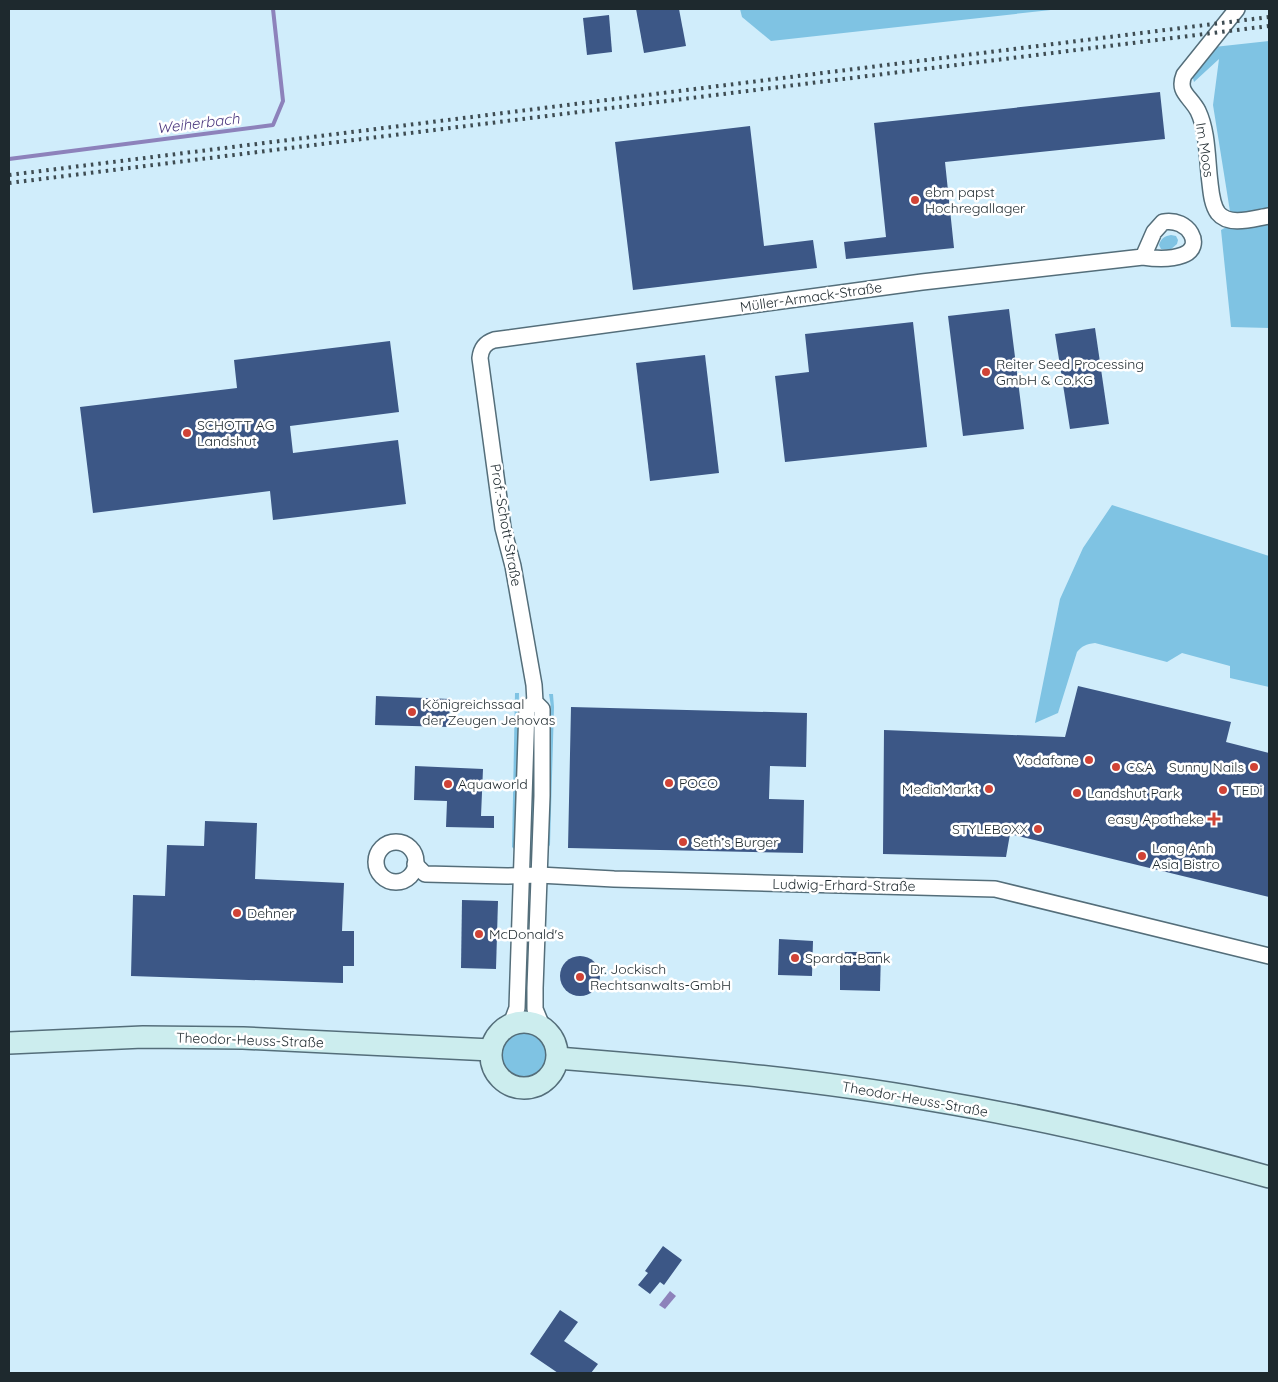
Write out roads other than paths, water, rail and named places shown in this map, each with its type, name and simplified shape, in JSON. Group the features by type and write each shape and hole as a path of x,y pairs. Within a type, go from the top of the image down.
{"main road":[{"path":"527,1021 542,1026 554,1040 558,1058 553,1072 542,1083 528,1088 520,1088 506,1083 500,1078 492,1065 491,1050 498,1034 511,1024 527,1021"},
{"name":"Theodor-Heuss-Straße","path":"9,1042 143,1037 243,1038 491,1050"},
{"name":"Theodor-Heuss-Straße","path":"558,1058 636,1064 817,1083 930,1100 1048,1123 1269,1176"}],"street":[{"name":"Im Moos","path":"1237,9 1184,75 1180,84 1194,104 1203,122 1212,194 1217,212 1231,220 1269,216"},
{"name":"Müller-Armack-Straße","path":"482,348 487,342 504,338 922,282 1143,257"},
{"name":"Prof.-Schott-Straße","path":"482,348 480,358 503,528 513,566 526,636 535,702 542,709 542,796 535,1004 537,1016 542,1026"},
{"name":"Prof.-Schott-Straße","path":"511,1024 518,1008 527,708 535,702"},
{"name":"Ludwig-Erhard-Straße","path":"415,864 425,874 521,877 539,875 614,879 995,889 1269,956"}],"waterway":[{"name":"Weiherbach","path":"9,159 273,125 283,101 273,9"}],"railway":[{"path":"9,175 1269,17"},
{"path":"9,183 1269,26"}],"place":[{"name":"ebm papst Hochregallager","path":"915,200"},
{"name":"Reiter Seed Processing GmbH & Co.KG","path":"986,372"},
{"name":"SCHOTT AG Landshut","path":"187,433"},
{"name":"Königreichssaal der Zeugen Jehovas","path":"412,712"},
{"name":"Vodafone","path":"1089,760"},
{"name":"C&A","path":"1116,767"},
{"name":"Sunny Nails","path":"1254,767"},
{"name":"POCO","path":"669,783"},
{"name":"Aquaworld","path":"448,784"},
{"name":"MediaMarkt","path":"989,789"},
{"name":"TEDi","path":"1223,790"},
{"name":"Landshut Park","path":"1077,793"},
{"name":"easy Apotheke","path":"1214,819"},
{"name":"STYLEBOXX","path":"1038,829"},
{"name":"Seth’s Burger","path":"683,842"},
{"name":"Long Anh Asia Bistro","path":"1142,856"},
{"name":"Dehner","path":"237,913"},
{"name":"McDonald's","path":"479,934"},
{"name":"Sparda-Bank","path":"795,958"},
{"name":"Dr. Jockisch Rechtsanwalts-GmbH","path":"580,977"}]}
